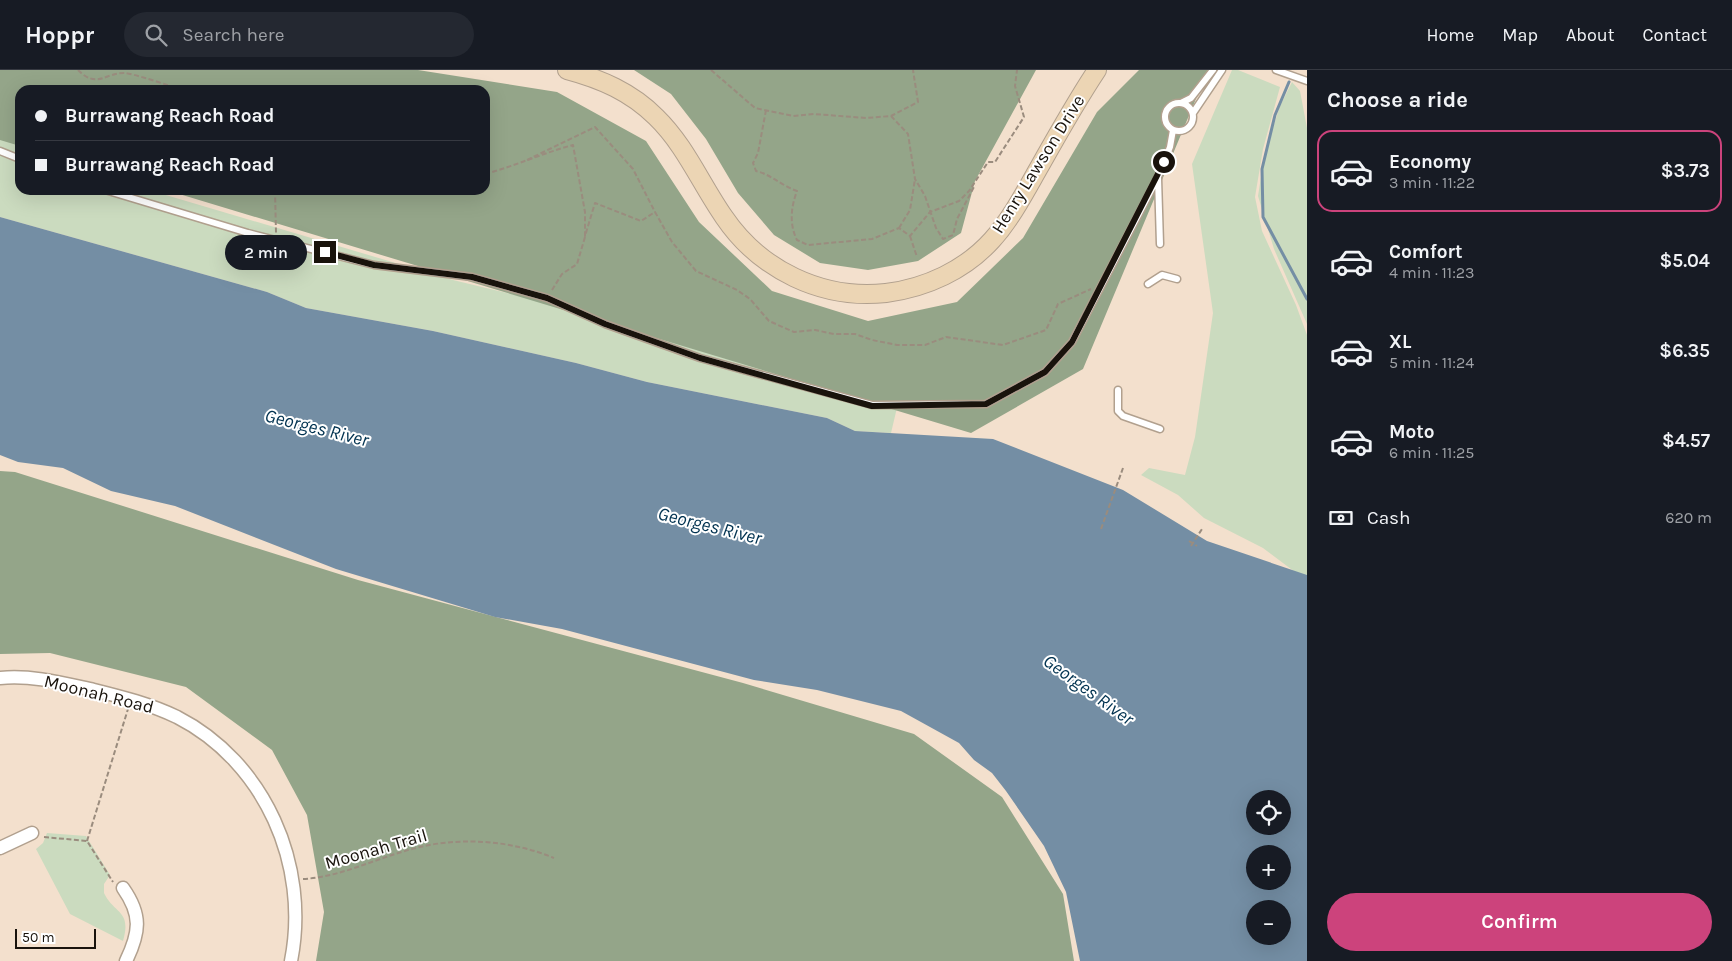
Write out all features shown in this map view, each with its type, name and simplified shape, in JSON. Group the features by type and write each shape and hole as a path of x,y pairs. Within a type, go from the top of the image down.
{"main road":[{"name":"Henry Lawson Drive","path":"567,70 597,79 623,90 656,117 675,140 730,226 750,248 772,265 809,284 836,291 867,294 901,290 935,280 960,266 991,241 1017,206 1063,124 1097,70"}],"street":[{"name":"Moonah Road","path":"0,678 48,679 130,699 166,712 200,731 231,757 258,790 280,833 293,880 295,919 290,961"},
{"path":"0,848 32,833"},
{"path":"123,888 135,907 138,922 135,942 126,961"}],"lane":[{"path":"1181,103 1187,105 1193,113 1194,120 1189,128 1180,132 1173,130 1166,123 1166,113 1172,106 1191,98 1213,70"},
{"path":"1193,113 1222,70"},
{"path":"1278,71 1306,81"},
{"path":"122,195 276,240 374,265 472,277 547,298 605,324 700,358 872,406 986,404 1045,372 1072,342 1158,177 1170,147 1173,130"},
{"path":"0,151 15,157"},
{"path":"1158,177 1160,244"},
{"path":"1148,284 1162,276 1177,280"},
{"path":"1118,390 1118,411 1123,416 1160,429"}],"path":[{"path":"78,70 83,75 99,81 124,73 166,85"},
{"path":"711,70 756,108 793,116 814,114 866,118 891,116 918,102 913,70"},
{"path":"915,179 925,196 936,228 943,239 952,235 957,219 988,162 994,162 1024,117 1015,86 1017,70"},
{"path":"766,110 758,153 753,162 756,171 772,176 782,182 785,187 797,191 792,203 793,232 797,240 808,245 872,239 899,228 910,210 915,179 908,134 891,116"},
{"path":"521,164 595,128 633,169 655,212"},
{"path":"910,236 930,212 959,201 977,181"},
{"path":"274,195 276,240"},
{"path":"899,228 910,236 916,257"},
{"path":"547,298 562,274 577,264 585,236"},
{"path":"1101,529 1124,468"},
{"path":"1192,545 1202,529"},
{"path":"1189,541 1192,545 1197,546"},
{"path":"123,888 112,881 87,840 127,711"},
{"path":"32,833 44,837 87,840"},
{"name":"Moonah Trail","path":"293,880 326,878 406,850 455,842 493,842 531,848 554,858"}],"green space":[{"path":"0,70 418,70 557,92 646,141 699,222 772,291 868,321 957,302 1023,238 1097,112 1139,70 1208,70 1083,369 971,433 183,195 490,195 490,85 15,85 15,144 0,140"},
{"path":"634,70 1036,70 975,181 961,233 918,261 868,270 820,263 774,235 738,193 706,139 671,94"},
{"path":"1232,70 1238,70 1280,87 1263,149 1255,197 1262,231 1296,305 1307,335 1307,581 1263,548 1204,518 1178,495 1141,475 1149,468 1185,475 1195,437 1213,313 1192,164"},
{"path":"1292,82 1300,91 1307,128 1307,324 1274,249 1258,196 1265,152 1280,106"},
{"path":"0,134 15,143 15,195 166,195 453,280 611,318 900,395 891,433 855,431 827,418 647,382 576,363 433,331 306,308 267,292 0,217"},
{"path":"0,471 15,472 358,580 743,683 914,734 1002,797 1063,894 1074,961 316,961 324,912 307,815 272,750 186,687 50,653 0,654"},
{"path":"47,833 86,836 110,875 104,884 104,893 124,918 125,931 123,941 70,914 36,849 43,843"}],"water":[{"name":"Georges River","path":"0,217 267,292 306,308 433,331 576,363 647,382 827,418 855,431 993,439 1123,490 1207,541 1307,575 1307,961 1080,961 1066,892 1044,846 1006,791 992,773 974,760 959,743 901,711 817,690 754,680 562,629 495,617 336,569 175,506 111,491 63,468 18,462 0,455"}],"waterway":[{"path":"1289,82 1275,115 1262,169 1263,217 1307,299"}],"route":[{"path":"325,252 374,265 472,277 547,298 605,324 700,358 872,406 986,404 1045,372 1072,342 1164,162"}]}
